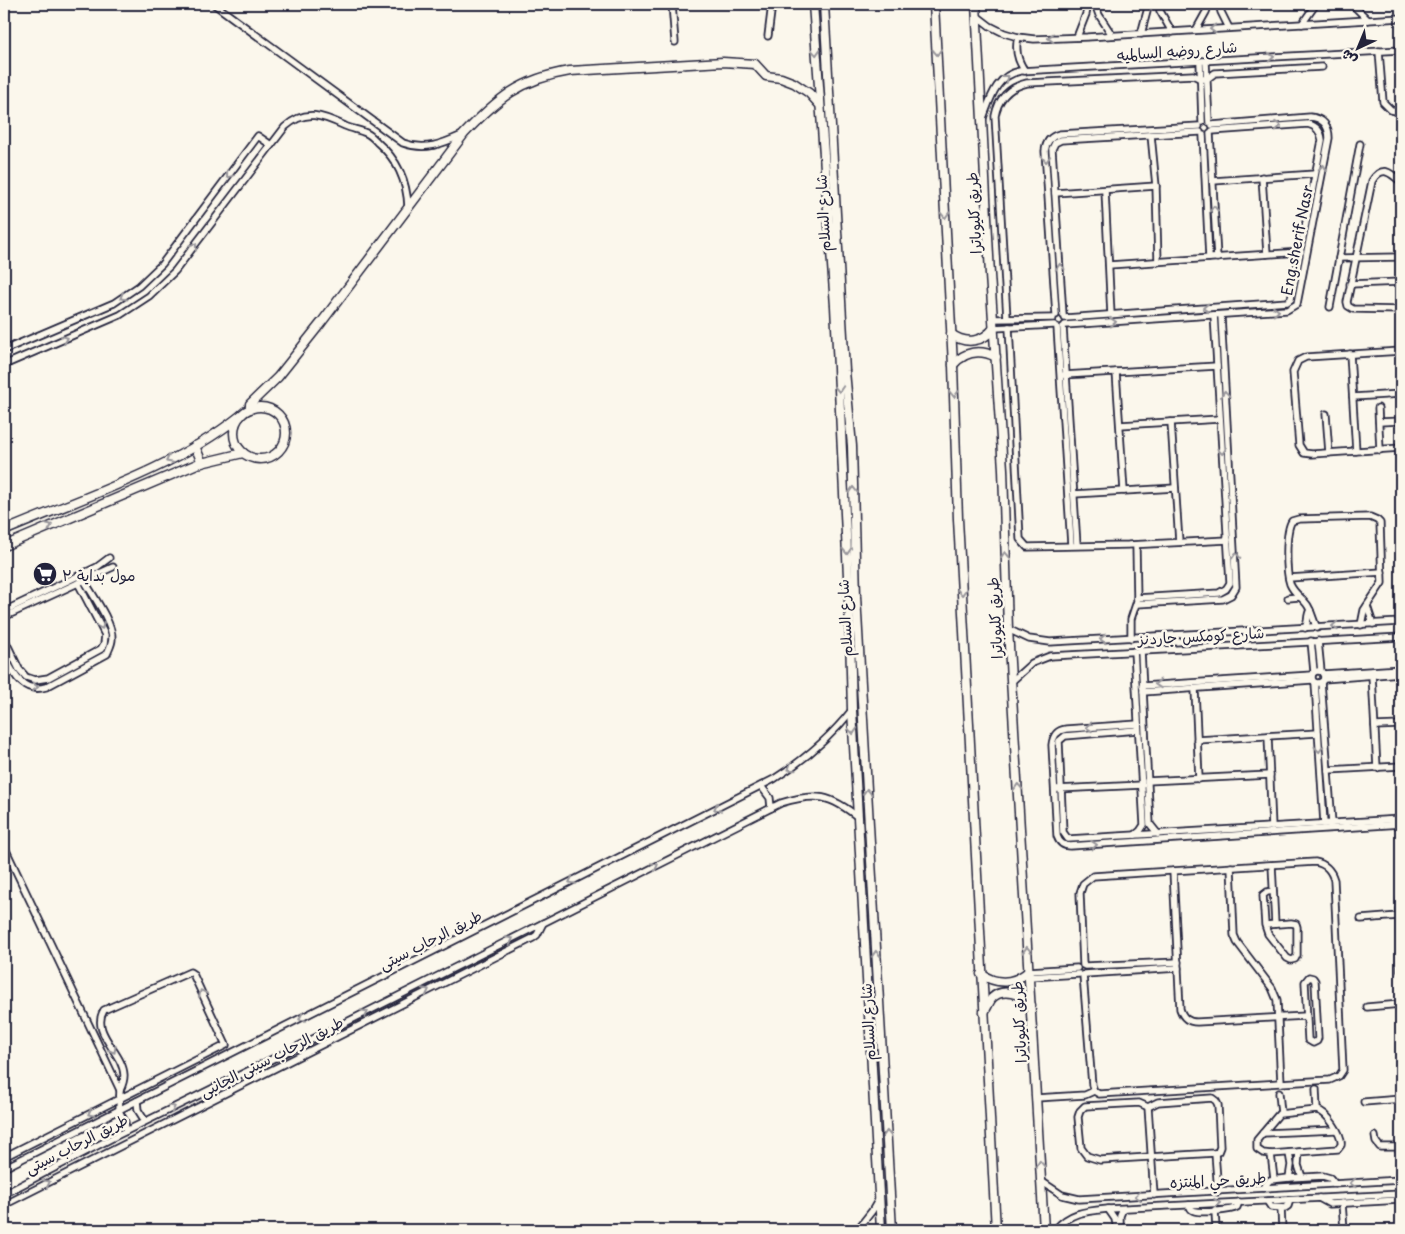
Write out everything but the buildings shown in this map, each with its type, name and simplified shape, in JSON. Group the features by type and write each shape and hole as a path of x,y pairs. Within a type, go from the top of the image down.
{"main road":[{"name":"شارع السلام","path":"813,4 835,306 892,1230"},
{"name":"شارع السلام","path":"824,4 845,371 852,446 852,710 881,1230"},
{"name":"طريق كليوباترا","path":"934,4 953,365 958,519 981,974 996,1230"},
{"name":"طريق كليوباترا","path":"976,4 1002,469 1008,629 1044,1230"},
{"path":"250,409 251,403 278,376 321,323 464,134 490,107 510,92 533,81 570,71 723,62 755,64 766,76 781,78 794,83 820,104"},
{"path":"951,334 962,340 974,341 985,337 994,328"},
{"path":"953,365 962,356 970,352 980,352 996,357"},
{"path":"4,532 135,476 195,446 250,409 257,407 271,409 282,419 286,433 282,448 270,457 254,458 243,453 234,439 234,430 240,416"},
{"path":"195,446 202,463"},
{"path":"4,546 202,463 243,453"},
{"path":"981,974 992,980 1004,982 1029,974"},
{"path":"984,1013 991,1000 1001,993 1019,995 1031,1005"},
{"path":"878,1182 889,1182"}],"street":[{"path":"214,4 403,143 416,147 436,146 464,134"},
{"path":"672,4 676,42"},
{"path":"768,36 772,4"},
{"path":"1141,34 1148,4"},
{"path":"1159,4 1160,11 1172,32"},
{"path":"1196,30 1209,4"},
{"path":"1219,4 1229,28"},
{"path":"1302,24 1316,4"},
{"path":"1352,4 1368,20"},
{"path":"1077,37 1088,6 1096,5 1102,21 1112,35"},
{"name":"شارع روضه السالميه","path":"977,16 996,29 1018,37 1034,39 1401,18"},
{"path":"1018,37 1017,53 1020,64 1025,71"},
{"name":"شارع روضه السالميه","path":"982,120 991,95 998,84 1012,73 1401,50"},
{"path":"1379,51 1383,102 1391,110 1401,112"},
{"path":"1203,62 1209,258"},
{"path":"1204,79 1215,73 1322,67"},
{"path":"1007,318 995,121 996,111 1002,98 1012,88 1027,83 1193,74 1204,79"},
{"path":"4,365 120,315 154,292 175,271 289,123 300,118 312,115 321,116 352,130 367,133 389,154 398,167 407,190 408,207"},
{"name":"Eng.sherif Nasr","path":"1061,323 1287,310 1296,306 1299,299 1312,210 1329,134 1328,128 1317,118 1310,117 1206,128"},
{"path":"367,133 375,123"},
{"path":"994,328 1061,323 1111,315 1289,302 1292,298 1312,210 1315,174 1322,140 1321,133 1314,126 1308,124 1106,134 1061,140 1055,143 1052,149 1055,193 1054,317"},
{"path":"1074,545 1061,323 1045,151 1052,137 1060,134 1151,135 1206,128"},
{"path":"1206,128 1213,181 1217,258"},
{"path":"1151,135 1156,186 1158,262"},
{"path":"5,349 114,303 146,281 166,260 258,136 271,145"},
{"path":"1330,307 1360,144"},
{"path":"1401,182 1394,174 1386,172 1378,174 1372,181 1347,302 1350,308 1401,310"},
{"path":"1213,181 1315,174"},
{"path":"1262,177 1268,254"},
{"path":"1055,193 1106,191 1156,186"},
{"path":"1106,191 1111,315"},
{"path":"1109,265 1301,252"},
{"path":"1339,258 1401,257"},
{"path":"1350,284 1401,282"},
{"path":"1161,311 1161,318"},
{"path":"1137,601 1223,592 1228,587 1230,579 1217,366 1217,315"},
{"path":"1137,601 1223,599 1231,595 1236,587 1217,315"},
{"path":"993,319 1054,317 1061,323"},
{"path":"1054,317 1061,323"},
{"path":"1023,319 1024,326"},
{"path":"1009,327 1020,539 1027,547 1228,540"},
{"path":"31,338 30,347 36,351"},
{"path":"5,349 13,353 12,362"},
{"path":"1401,351 1306,356 1298,361 1293,369 1300,449 1308,454 1401,448"},
{"path":"1350,354 1356,451"},
{"path":"1063,375 1217,366"},
{"path":"1116,372 1124,491"},
{"path":"1353,397 1401,394"},
{"path":"1378,408 1380,450"},
{"path":"1326,414 1329,453"},
{"path":"1120,425 1220,419"},
{"path":"1378,422 1401,421"},
{"path":"1171,422 1179,542"},
{"path":"1072,498 1124,491 1175,488"},
{"path":"1317,628 1310,610 1293,590 1289,578 1288,531 1292,521 1298,519 1370,517 1377,520 1381,526 1381,587 1364,610 1361,625"},
{"path":"1131,638 1131,619 1137,601 1136,544"},
{"path":"4,617 81,581 110,558"},
{"path":"4,610 93,572 113,567"},
{"path":"1289,578 1382,572"},
{"path":"4,655 17,679 22,684 33,688 46,687 101,649 105,639 102,626 81,581"},
{"path":"1288,598 1299,597"},
{"path":"1368,606 1373,624"},
{"path":"1305,628 1308,623 1310,610"},
{"name":"شارع كومكس جاردنز","path":"1008,629 1029,639 1050,642 1401,622"},
{"name":"شارع كومكس جاردنز","path":"1011,682 1032,663 1050,656 1401,636"},
{"path":"4,638 18,669 31,679 40,680 48,678 77,666"},
{"path":"1315,641 1332,823"},
{"path":"1050,642 1050,656"},
{"path":"1135,836 1144,825 1145,783 1142,689 1137,651"},
{"path":"1137,651 1138,727 1150,824 1158,834"},
{"path":"1142,689 1195,688 1401,669"},
{"path":"1142,689 1318,677 1401,674"},
{"path":"1372,675 1377,768"},
{"path":"1318,677 1318,733 1324,824"},
{"path":"1195,688 1199,779"},
{"name":"طريق الرحاب سيتى","path":"4,1168 761,786 787,771 811,753 852,710"},
{"path":"1375,726 1401,725"},
{"path":"1138,727 1066,729 1057,733 1053,738 1052,745 1063,832 1068,839 1401,819"},
{"path":"1197,740 1318,733"},
{"path":"1268,736 1272,827"},
{"path":"1328,770 1401,766"},
{"path":"1058,789 1270,775"},
{"path":"761,786 770,798 771,808"},
{"path":"1058,789 1057,836 1062,844 1067,846 1401,824"},
{"name":"طريق الرحاب سيتى","path":"4,1194 145,1121 341,1025 771,808 797,798 828,798 840,803 859,818"},
{"path":"4,846 120,1090 119,1111 125,1122 126,1131"},
{"path":"1036,1098 1085,1095 1094,1091 1103,1094 1334,1079 1341,1073 1343,1066 1332,874 1326,866 1316,862 1231,867 1097,876 1085,881 1080,893 1082,970 1094,1091"},
{"path":"1272,865 1275,924"},
{"path":"1231,867 1234,935 1237,942 1274,990 1277,1000 1281,1083"},
{"path":"1173,871 1180,1009 1184,1017 1197,1022 1306,1016"},
{"path":"1265,925 1293,923 1297,926 1297,955 1293,960 1287,958 1270,936 1265,925 1264,894 1265,892 1273,891"},
{"path":"1401,898 1399,916 1401,971"},
{"path":"1361,919 1399,916"},
{"name":"طريق الرحاب سيتى الجانبى","path":"4,1205 537,936 542,923"},
{"path":"1029,974 1178,965"},
{"name":"طريق الرحاب سيتى الجانبى","path":"4,1157 226,1045 190,972 184,973 104,1010 101,1015 100,1026 123,1070 124,1079 120,1090"},
{"path":"1311,977 1315,981 1318,1038 1314,1043 1308,1040 1306,1016 1305,982 1307,978 1311,977"},
{"path":"1367,1008 1401,1004"},
{"path":"166,1076 170,1084"},
{"path":"1316,1089 1317,1110"},
{"path":"1279,1092 1281,1113"},
{"path":"1210,1098 1215,1100 1218,1105 1220,1147 1218,1152 1215,1153 1100,1160 1091,1158 1081,1148 1078,1117 1080,1111 1089,1105 1139,1104 1148,1107 1158,1102 1210,1098"},
{"path":"1364,1102 1401,1099"},
{"path":"137,1102 138,1110 145,1121"},
{"path":"1148,1107 1154,1195"},
{"path":"1317,1110 1326,1114 1342,1140 1338,1149 1271,1154 1262,1153 1256,1146 1257,1140 1281,1113 1317,1110"},
{"path":"1263,1133 1336,1130"},
{"path":"118,1135 122,1145"},
{"path":"1375,1136 1376,1142 1380,1147 1401,1147"},
{"path":"22,1148 27,1157"},
{"path":"1289,1152 1289,1178"},
{"path":"1299,1152 1299,1169 1302,1177"},
{"path":"1215,1153 1218,1192"},
{"path":"1271,1154 1274,1179"},
{"path":"1263,1188 1267,1182 1274,1179 1302,1177 1323,1176 1330,1178 1335,1184"},
{"path":"1391,1181 1401,1176"},
{"name":"طريق حي المنتزه","path":"1041,1181 1062,1195 1079,1199 1401,1180"},
{"path":"16,1187 21,1196"},
{"name":"طريق حي المنتزه","path":"1055,1230 1064,1221 1081,1212 1108,1209 1401,1194"},
{"path":"1318,1198 1330,1204 1401,1200"},
{"path":"857,1230 879,1199"},
{"path":"1079,1199 1078,1206 1081,1212"},
{"path":"1267,1201 1270,1207 1281,1208 1288,1206 1290,1200"},
{"path":"1189,1205 1194,1210 1234,1209 1239,1202"},
{"path":"1342,1203 1344,1230"},
{"path":"1121,1230 1119,1218 1123,1208"},
{"path":"1281,1208 1282,1230"},
{"path":"1108,1209 1115,1219 1117,1230"},
{"path":"1215,1210 1216,1230"}],"place":[{"name":"مول بداية ۲","path":"45,574"}]}
